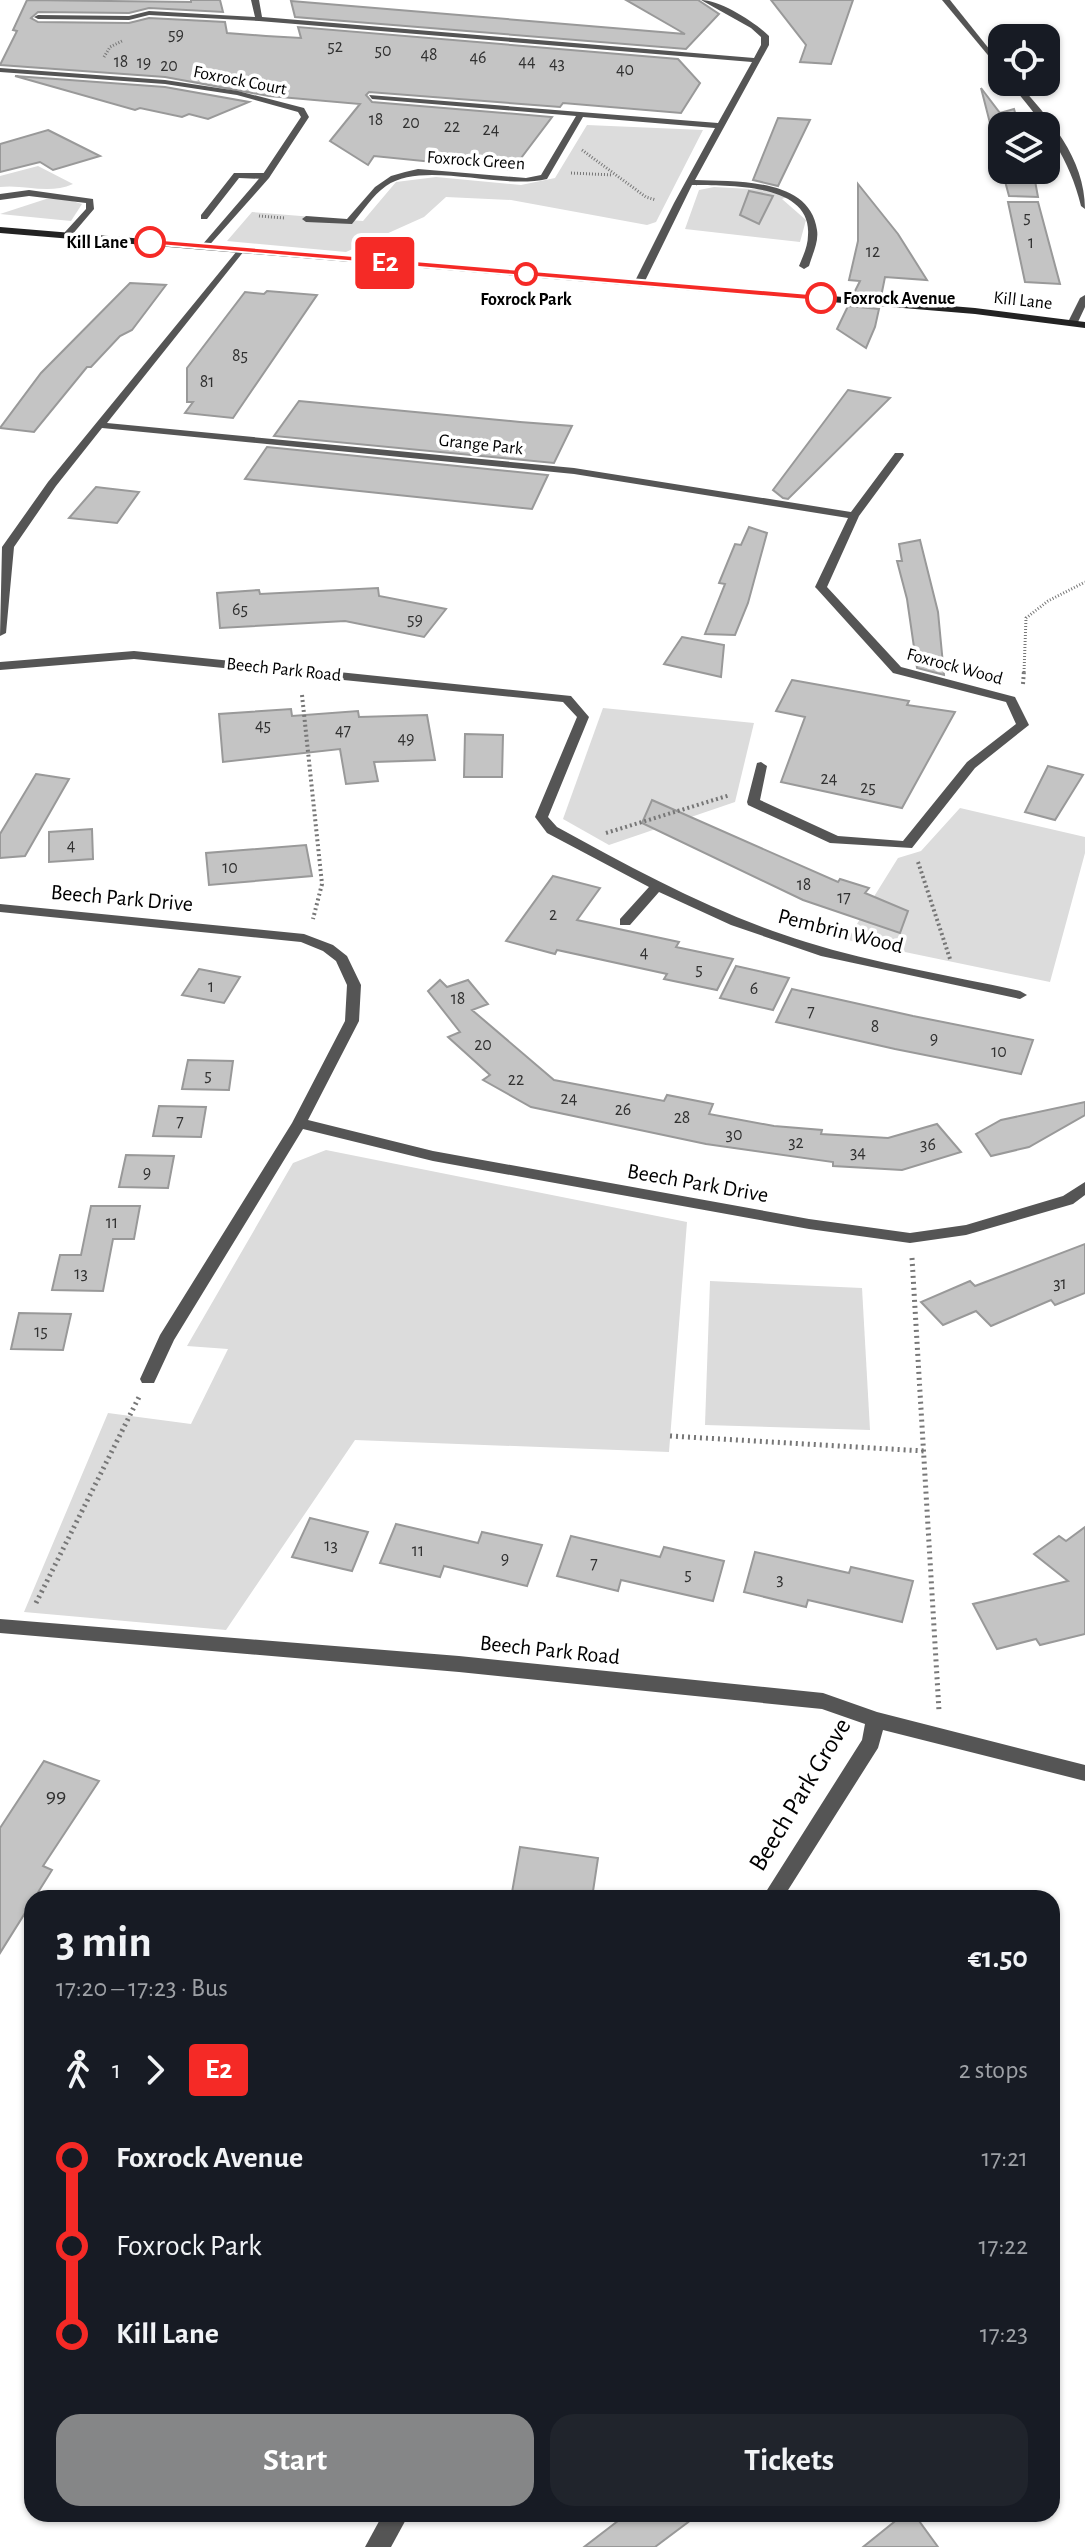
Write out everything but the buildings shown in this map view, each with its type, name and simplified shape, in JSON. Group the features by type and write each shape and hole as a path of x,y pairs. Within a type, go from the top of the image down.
{"main road":[{"name":"Kill Lane","path":"0,230 639,283 1085,325"}],"street":[{"path":"255,0 259,19"},
{"path":"639,283 678,203 765,45 765,36 754,26 705,0"},
{"path":"946,0 988,52"},
{"path":"38,17 129,18 151,11 756,60"},
{"name":"Foxrock Court","path":"0,70 93,76 238,93 285,103 301,110 305,117 266,176 205,247"},
{"path":"1024,96 1055,134 1079,174 1085,203"},
{"path":"372,97 722,126"},
{"name":"Foxrock Green","path":"306,219 349,222 388,178 402,174 418,172 526,181 546,175 580,116"},
{"path":"204,217 237,175 266,176"},
{"path":"691,182 784,191 796,200 810,219 814,232 804,266"},
{"path":"0,197 29,193 90,201 90,209 68,234"},
{"path":"0,633 8,547 52,484 241,249"},
{"path":"1073,322 1085,298"},
{"name":"Grange Park","path":"101,425 574,471 854,516"},
{"path":"854,516 899,455"},
{"name":"Foxrock Wood","path":"761,766 753,802 835,840 907,845 971,765 1023,725 1011,700 897,670 821,587 854,516"},
{"name":"Beech Park Road","path":"0,666 134,655 567,699"},
{"name":"Pembrin Wood","path":"567,699 583,717 541,817 552,830 657,886 741,925 803,946 1020,995"},
{"path":"625,922 657,886"},
{"name":"Beech Park Drive","path":"0,908 304,938 328,948 342,959 354,985 352,1021 299,1123 166,1339 148,1379"},
{"name":"Beech Park Drive","path":"299,1123 433,1156 809,1224 910,1238 966,1230 1039,1209 1068,1200 1085,1187"},
{"name":"Beech Park Road","path":"0,1626 459,1664 823,1701 876,1720 1085,1773"},
{"name":"Beech Park Grove","path":"777,1890 871,1742 876,1720"},
{"path":"377,2547 392,2522"}],"path":[{"path":"93,76 110,47 129,38 151,11"},
{"path":"569,139 646,197 678,203"},
{"path":"546,175 615,175"},
{"path":"234,214 306,219"},
{"path":"1011,700 1022,691 1026,618 1048,601 1085,582"},
{"path":"298,670 322,884 311,928 304,938"},
{"path":"595,837 737,793"},
{"path":"915,853 951,962"},
{"path":"910,1238 941,1736"},
{"path":"24,1628 148,1379"},
{"path":"670,1436 924,1451"}],"shaded area":[{"path":"587,125 703,130 656,222 647,225 511,200 446,197 424,217 346,252 227,241 252,212 363,221 396,182 436,177 521,185 555,178"},
{"path":"38,166 73,184 55,189 0,187 0,176"},
{"path":"714,187 770,190 787,197 782,199 806,220 800,242 685,229 699,190"},
{"path":"63,198 82,204 71,221 0,214 46,199"},
{"path":"603,708 754,723 735,802 609,845 563,819"},
{"path":"960,808 1085,837 1085,853 1050,982 847,940 898,858 921,851"},
{"path":"326,1150 687,1222 669,1452 355,1440 226,1630 24,1612 108,1413 191,1424 228,1349 187,1346 293,1163"},
{"path":"710,1281 862,1288 870,1430 705,1425"}],"bus line":[{"name":"E2","path":"150,242 821,298"}],"place":[{"name":"Kill Lane","path":"150,242"},
{"name":"Foxrock Park","path":"526,274"},
{"name":"Foxrock Avenue","path":"821,298"}]}
